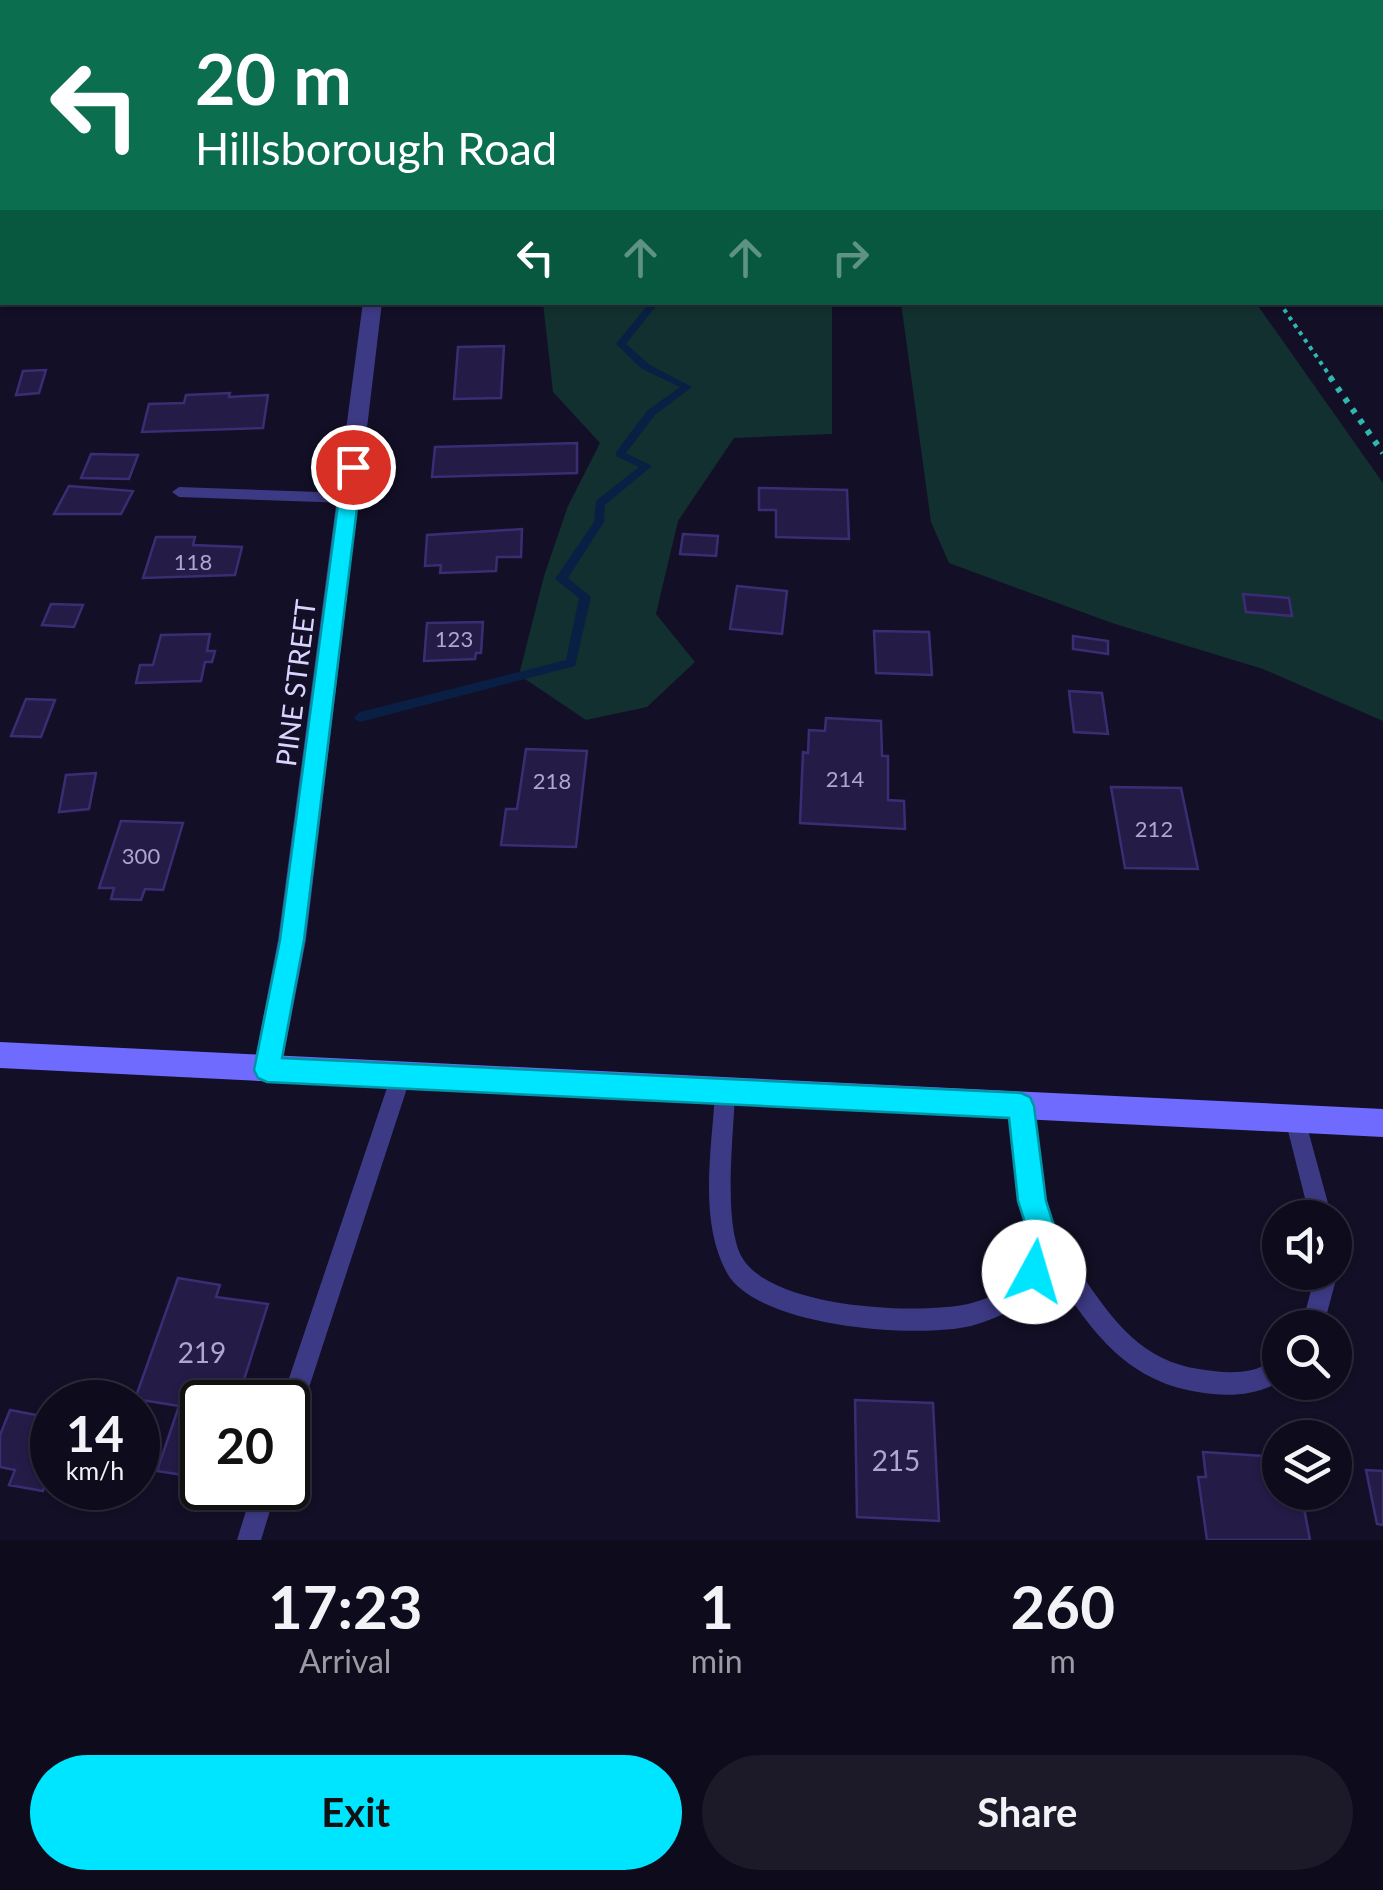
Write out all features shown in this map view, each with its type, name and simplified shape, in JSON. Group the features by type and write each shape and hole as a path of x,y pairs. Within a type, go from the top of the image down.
{"street":[{"name":"PINE STREET","path":"267,1070 292,940 373,305"},
{"path":"0,1055 1383,1124"}],"lane":[{"path":"180,492 349,498"},
{"path":"299,1380 401,1076"},
{"path":"725,1092 723,1204 729,1250 746,1279 775,1298 798,1308 867,1316 967,1316 1026,1291 1043,1235"},
{"path":"1021,1106 1032,1201 1043,1235 1110,1334 1131,1357 1178,1379 1228,1384 1262,1378"},
{"path":"1295,1119 1316,1200"},
{"path":"249,1540 258,1510"}],"path":[{"path":"1281,305 1383,453"}],"green space":[{"path":"543,305 832,305 832,434 734,438 678,521 656,614 695,662 647,707 586,720 519,675 544,576 568,506 600,443 553,392"},
{"path":"901,305 1257,305 1383,483 1383,721 1263,669 1112,623 949,563 931,522"}],"building":[{"path":"504,346 501,398 454,399 458,347"},
{"path":"46,370 39,393 16,395 23,371"},
{"path":"230,393 229,397 268,395 263,428 142,432 149,404 184,403 186,395"},
{"path":"577,443 577,473 432,477 435,447"},
{"path":"91,454 138,455 129,479 81,478"},
{"path":"69,486 133,491 121,514 54,514"},
{"path":"759,488 847,490 849,539 776,537 776,510 759,510"},
{"path":"522,529 521,557 497,557 496,571 440,573 441,565 425,566 427,535"},
{"path":"683,534 718,536 716,556 680,554"},
{"path":"156,537 195,537 193,545 242,547 235,575 143,578"},
{"path":"737,586 787,591 782,634 730,629"},
{"path":"1243,594 1289,598 1292,616 1246,612"},
{"path":"51,604 83,605 74,627 42,625"},
{"path":"483,622 481,653 476,653 475,659 424,661 427,623"},
{"path":"874,631 929,632 932,675 876,673"},
{"path":"210,634 207,651 215,651 212,662 205,662 201,681 136,683 140,665 153,665 161,635"},
{"path":"1073,636 1108,641 1108,654 1073,649"},
{"path":"1069,691 1102,693 1108,734 1074,732"},
{"path":"26,699 55,700 41,737 11,736"},
{"path":"826,718 881,721 882,756 888,756 888,800 904,801 905,829 800,823 803,752 808,753 809,730 825,731"},
{"path":"526,749 587,751 576,847 501,845 506,809 517,809"},
{"path":"96,773 89,809 59,812 66,775"},
{"path":"1111,787 1181,788 1198,869 1125,868"},
{"path":"121,821 183,823 163,890 145,889 141,900 111,899 114,888 99,888"},
{"path":"178,1278 220,1285 216,1297 268,1304 244,1380 180,1380 180,1475 160,1471 179,1406 160,1403 160,1380 142,1380"},
{"path":"855,1400 933,1403 939,1521 857,1517"},
{"path":"10,1410 30,1414 30,1489 9,1485 15,1470 0,1467 0,1435"},
{"path":"1203,1452 1262,1456 1262,1510 1304,1510 1310,1540 1207,1540 1198,1477 1206,1477"},
{"path":"1366,1470 1383,1471 1383,1525 1377,1524"}],"waterway":[{"path":"360,717 571,663 585,597 561,579 599,522 600,504 647,466 620,454 651,413 687,387 646,367 621,344 653,305"}],"route":[{"path":"353,467 292,940 267,1070 1021,1106 1032,1201 1043,1235 1034,1272"}]}
